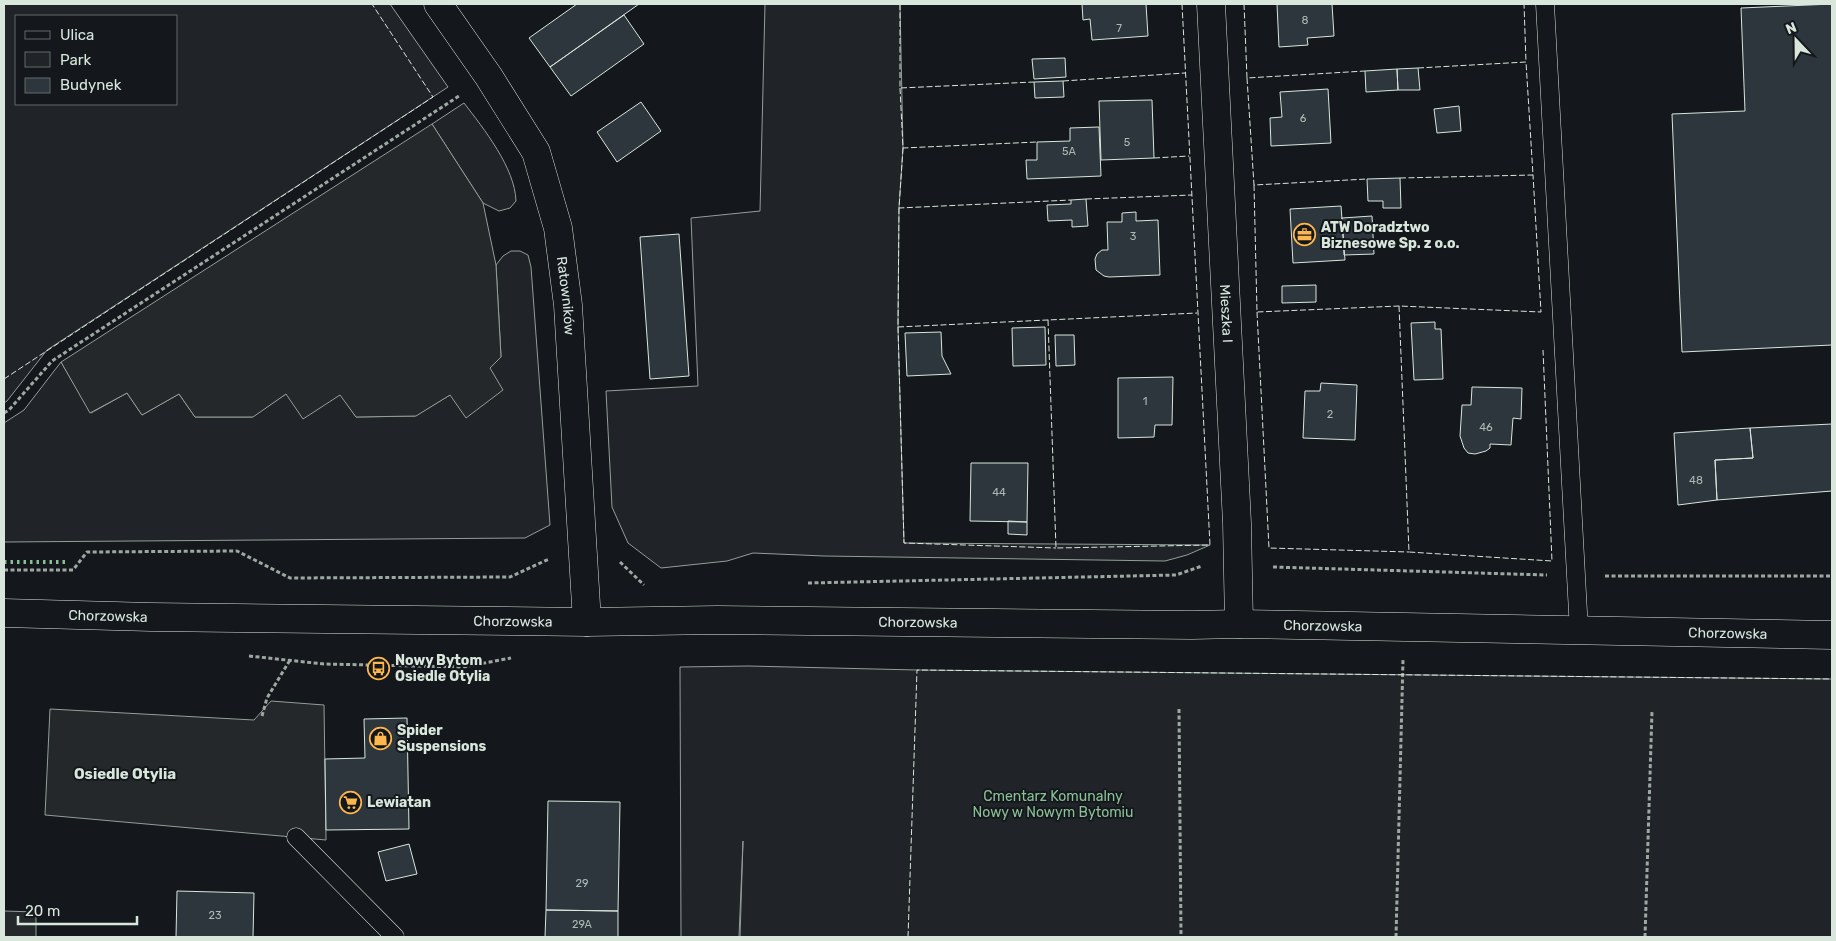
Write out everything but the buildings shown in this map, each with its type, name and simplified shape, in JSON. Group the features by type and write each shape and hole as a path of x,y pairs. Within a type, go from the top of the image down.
{"street":[{"name":"Ratowników","path":"438,4 489,77 536,152 558,228 568,305 587,622"},
{"name":"Mieszka I","path":"1211,4 1237,523 1239,624"},
{"name":"Chorzowska","path":"4,613 151,617 587,622 717,620 1239,624 1832,635"}],"lane":[{"path":"1545,4 1579,631"},
{"path":"296,837 394,937"}],"path":[{"path":"4,413 9,410 52,361 467,91"},
{"path":"4,570 73,570 87,552 237,551 290,578 510,577 552,557"},
{"path":"619,561 623,567 645,586"},
{"path":"1598,576 1832,576"},
{"path":"1396,937 1404,627"},
{"path":"262,716 267,698 290,660"},
{"path":"1179,709 1181,937"},
{"path":"1645,937 1652,711"}],"green space":[{"path":"4,4 390,4 448,87 47,350 4,403"},
{"path":"765,4 900,4 903,148 899,208 898,327 904,543 1210,545 1187,555 1165,561 824,556 753,553 727,561 661,568 628,543 612,507 606,391 698,386 691,218 760,211"},
{"path":"464,103 497,149 510,175 516,201 510,208 499,211 483,203 432,124"},
{"path":"511,251 520,251 528,255 531,267 550,525 525,538 4,542 4,423 24,410 61,362 91,413 127,393 142,415 179,394 195,417 252,417 286,394 341,395 356,417 415,416 450,395 501,357 496,265 503,256"},
{"name":"Cmentarz Komunalny Nowy w Nowym Bytomiu","path":"748,666 917,670 1832,679 1832,937 740,937 743,841 739,937 681,937 680,667"}],"shaded area":[{"path":"432,124 483,203 496,265 501,357 490,368 503,390 466,418 450,395 416,416 356,417 340,395 303,419 286,394 253,417 195,417 179,394 142,415 127,393 90,413 61,362"},
{"path":"271,701 324,705 326,840 45,815 50,709 254,720"},
{"path":"4,911 36,912 36,937 4,937"}],"hedge":[{"path":"4,562 66,562"}],"fence":[{"path":"4,379 433,97 372,4"},
{"path":"900,4 900,88 1034,82"},
{"path":"1048,320 1056,548 1210,545 1182,4"},
{"path":"1244,4 1247,78 1365,71"},
{"path":"1418,68 1526,62 1524,4"},
{"path":"1400,178 1533,175 1526,62"},
{"path":"1063,81 1185,73"},
{"path":"1247,78 1254,185 1367,179"},
{"path":"900,88 903,148 1037,142"},
{"path":"903,148 899,208 1071,200"},
{"path":"1154,158 1189,156"},
{"path":"1254,185 1257,312 1399,306 1541,312 1533,175"},
{"path":"1086,199 1192,195"},
{"path":"899,208 898,327 1197,313"},
{"path":"1399,306 1409,552 1552,561 1543,350"},
{"path":"1257,312 1269,548 1409,552"},
{"path":"898,327 904,543 1056,548"},
{"path":"908,937 917,670 1832,679"}],"place":[{"name":"ATW Doradztwo Biznesowe Sp. z o.o.","path":"1305,235"},
{"name":"Nowy Bytom Osiedle Otylia","path":"379,668"},
{"name":"Spider Suspensions","path":"381,738"},
{"name":"Lewiatan","path":"351,802"}],"district":[{"name":"Osiedle Otylia","path":"125,774"}]}
